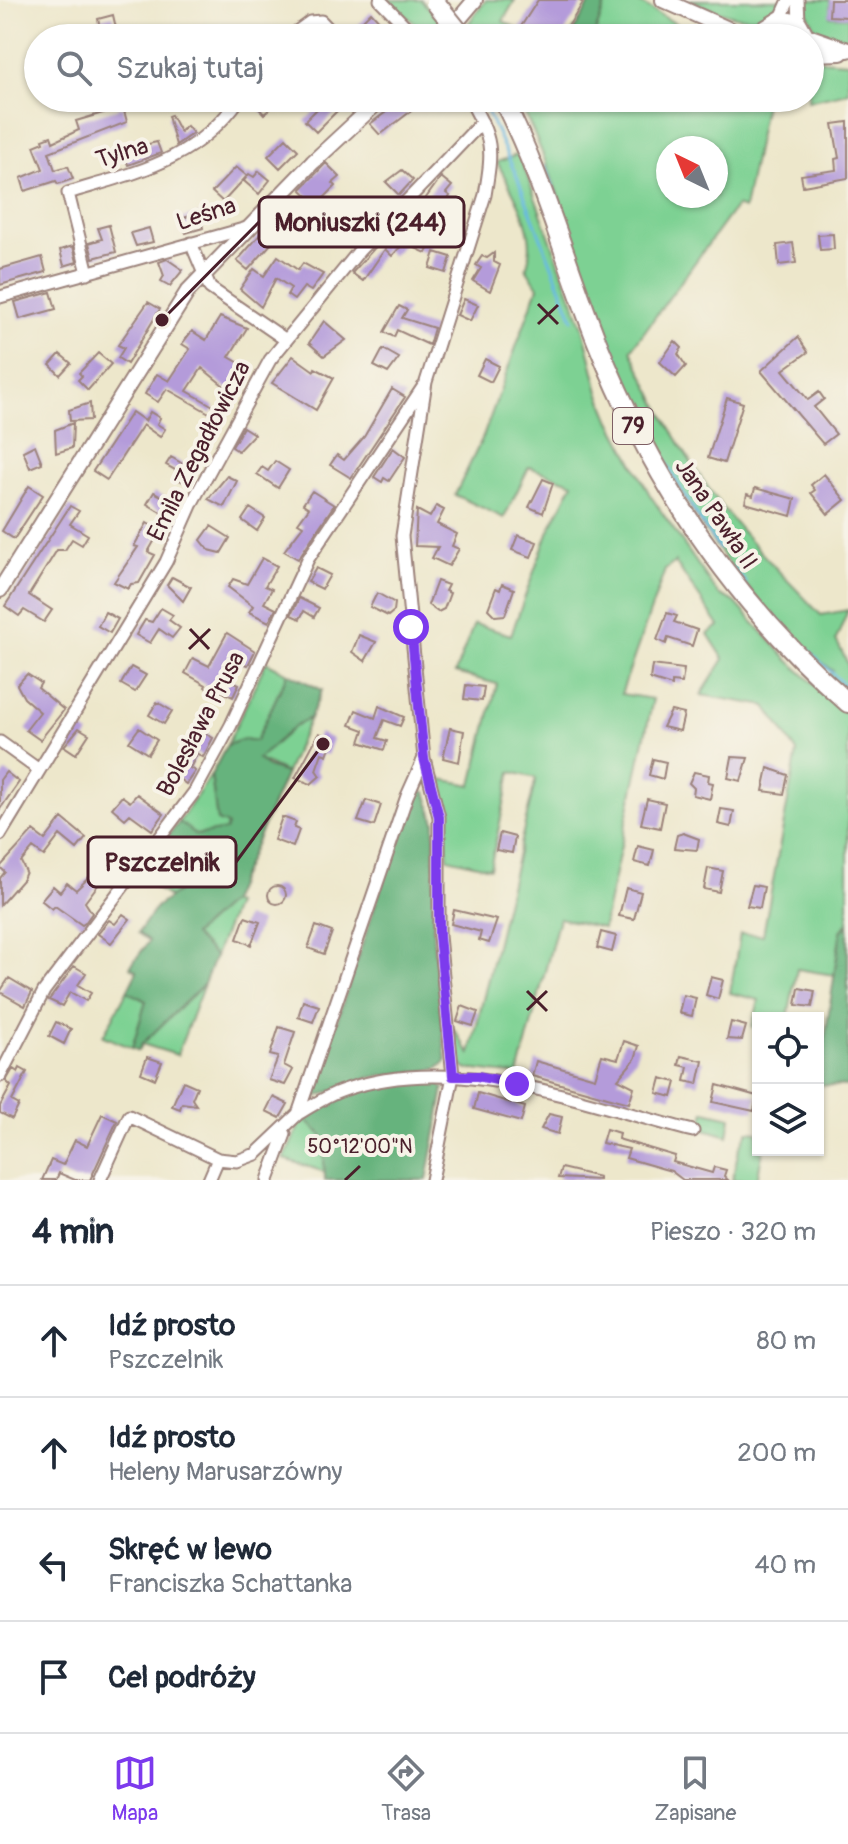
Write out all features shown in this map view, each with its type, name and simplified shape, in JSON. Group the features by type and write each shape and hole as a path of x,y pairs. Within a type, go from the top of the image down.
{"main road":[{"path":"434,1 453,24"},
{"name":"Jana Pawła II","path":"508,112 612,378 665,484 710,554 754,610 848,703"}],"street":[{"path":"380,0 403,24"},
{"path":"455,24 475,0"},
{"path":"663,0 721,24"},
{"path":"774,24 781,18 789,0"},
{"path":"781,18 799,22 798,0"},
{"path":"824,43 848,52"},
{"path":"824,53 848,52"},
{"name":"Tylna","path":"87,269 68,193 164,164 185,153 226,112"},
{"name":"Leśna","path":"0,297 87,269 247,228 367,112"},
{"path":"432,1180 453,1076 439,936 439,817 424,758 402,536 426,382 485,195 492,146 477,112"},
{"name":"Emila Zegadłowicza","path":"0,835 166,562 193,501 245,403 286,340 369,240 482,122"},
{"path":"0,590 180,304 247,228"},
{"path":"191,243 210,288 286,340"},
{"name":"Bolesława Prusa","path":"0,1076 44,991 195,791 231,725 308,559 426,382"},
{"path":"0,742 39,770"},
{"path":"100,1180 129,1116 218,1159 247,1159 286,1129 298,1114 407,796 424,758"},
{"path":"298,1114 337,1092 369,1082 477,1076 693,1131"},
{"path":"268,1180 286,1129"},
{"path":"209,1180 218,1159"}],"green space":[{"path":"388,0 421,0 443,23 416,24"},
{"path":"486,0 515,0 503,21 509,24 468,24"},
{"path":"592,0 607,0 598,24 577,24"},
{"path":"607,0 634,0 677,24 598,24"},
{"path":"690,0 782,0 763,16 752,18 727,14"},
{"path":"807,0 830,0 830,16 848,17 848,40 824,32 824,24 813,24 808,14"},
{"path":"824,60 848,62 848,92 824,97"},
{"path":"524,112 763,112 744,209 736,206 631,350 681,446 741,530 821,615 848,610 836,640 848,664 848,692 829,676 833,671 756,598 692,510 640,413 599,314 551,177"},
{"path":"519,154 583,327 599,392 650,495 718,594 735,602 787,659 848,715 848,923 841,931 834,975 797,969 789,1012 756,1012 759,1000 730,993 740,934 763,935 797,752 766,706 701,695 724,659 708,634 719,626 675,562 665,570 621,694 653,699 603,928 559,918 518,1075 466,1069 457,1062 453,1028 470,1054 536,778 511,772 490,868 448,858 444,817 435,778 472,785 497,684 455,673 474,624 511,635 548,533 573,483 529,467 504,518 455,495 483,437 538,287 526,268 530,241 523,214 497,162"},
{"path":"266,662 288,673 256,741 244,739 227,745"},
{"path":"288,673 322,690 310,718 296,725 258,759 268,767 286,773 230,902 193,935 215,956 204,984 142,1044 139,1051 132,1048 146,1001 127,991 137,971 130,967 149,941 138,933 156,907 177,892 189,854 173,847 156,858 140,878 135,874 179,822 196,835 226,830 227,825 217,821 211,775 227,745 244,739 256,741"},
{"path":"310,718 286,773 257,759 296,725"},
{"path":"211,775 217,820 228,825 225,831 196,835 179,822"},
{"path":"417,791 426,792 435,822 433,936 446,1062 437,1069 367,1078 311,1099 411,797"},
{"path":"173,847 189,854 177,892 170,898 140,878 156,858"},
{"path":"230,902 235,904 215,956 193,935"},
{"path":"848,923 848,1086 824,1085 824,1045 841,931"},
{"path":"204,984 177,1055 142,1044"},
{"path":"127,991 146,1001 132,1048 103,1036"},
{"path":"411,1081 439,1082 444,1089 427,1180 325,1180 323,1136 303,1118 355,1094"},
{"path":"705,1111 731,1117 728,1136 701,1128"},
{"path":"303,1118 323,1136 328,1173 284,1159"},
{"path":"748,1131 752,1131 752,1156 762,1156 757,1180 732,1180 739,1149"}],"building":[{"path":"538,0 578,0 583,3 570,24 523,24"},
{"path":"830,0 848,0 848,17 829,16"},
{"path":"371,12 382,24 359,24"},
{"path":"113,15 115,24 99,24 98,19"},
{"path":"106,112 124,112 127,122 49,152 55,170 68,166 73,179 25,191 21,178 43,169 34,146 51,136 53,142 79,130 76,121"},
{"path":"314,112 336,112 316,132 305,121"},
{"path":"386,112 410,112 380,135 370,124"},
{"path":"171,115 180,132 187,126 193,133 176,145 168,116"},
{"path":"848,122 848,178 803,186 801,175 836,170 835,159 839,158 833,124"},
{"path":"286,138 298,150 280,168 268,156"},
{"path":"157,142 161,153 128,165 123,150"},
{"path":"326,163 340,177 324,198 340,211 329,224 334,228 320,243 293,219 248,270 237,261 292,198 310,211 316,204 301,189"},
{"path":"236,167 247,176 223,202 212,192"},
{"path":"402,170 413,180 399,195 386,182"},
{"path":"259,171 270,180 259,194 244,181 249,174 254,177"},
{"path":"441,177 452,186 446,193 450,196 434,226 439,228 426,253 413,247 428,213 423,202"},
{"path":"200,214 203,228 186,233 182,218"},
{"path":"109,225 116,252 93,258 89,243 102,239 98,228"},
{"path":"149,228 153,242 136,246 131,233"},
{"path":"389,232 403,244 392,256 385,249 363,281 352,273"},
{"path":"833,234 834,249 820,250 818,235"},
{"path":"793,243 796,263 779,265 777,245"},
{"path":"73,246 77,262 64,266 60,250"},
{"path":"435,252 451,257 446,273 430,268"},
{"path":"494,253 494,262 500,265 490,291 473,281 481,268 476,265 482,256 487,258"},
{"path":"278,256 298,270 303,263 323,274 311,291 304,287 294,300 287,295 291,288 276,278 261,307 240,289 254,269 264,276"},
{"path":"42,257 46,272 0,285 0,269"},
{"path":"167,259 183,270 170,286 161,281 164,276 159,262"},
{"path":"51,292 56,309 20,319 15,302"},
{"path":"464,299 478,305 470,321 457,315"},
{"path":"148,302 160,309 127,364 118,358 124,348 118,345"},
{"path":"399,306 407,310 402,318 434,328 429,345 397,330 394,337 384,332"},
{"path":"220,317 247,328 229,357 248,368 234,394 202,368 187,391 215,407 211,414 167,389 158,402 145,394 157,374 169,381 190,349 182,344 192,331 206,340"},
{"path":"324,321 346,340 324,356 309,343"},
{"path":"798,337 808,352 783,370 808,400 819,392 824,399 814,407 836,434 823,444 761,371"},
{"path":"675,341 682,348 678,354 686,366 676,377 660,362"},
{"path":"383,349 399,358 388,373 374,366"},
{"path":"98,353 111,364 88,390 78,380 82,376 79,373"},
{"path":"60,354 71,363 60,375 50,365"},
{"path":"293,356 314,371 315,368 334,378 316,410 272,383"},
{"path":"485,359 499,366 491,382 477,375"},
{"path":"392,389 405,397 351,478 330,465 337,455 344,460 364,437"},
{"path":"727,398 743,403 724,463 708,458"},
{"path":"90,403 91,420 70,421 69,410"},
{"path":"132,412 145,421 150,412 160,418 157,424 165,429 160,437 143,425 107,480 93,471"},
{"path":"73,423 72,448 56,453 55,430"},
{"path":"243,427 254,434 238,451 232,447"},
{"path":"35,445 42,463 30,468 23,451"},
{"path":"393,448 405,457 389,481 384,478 382,482 374,477"},
{"path":"171,457 195,471 187,484 174,477 177,471 166,465"},
{"path":"275,461 289,470 278,488 257,474 262,467 268,471"},
{"path":"824,474 845,500 828,514 811,493 815,490 811,485"},
{"path":"227,476 237,481 224,507 208,499"},
{"path":"543,479 553,483 543,513 529,507"},
{"path":"29,486 43,495 14,539 2,531"},
{"path":"755,488 795,499 791,516 745,503 747,494 753,496"},
{"path":"312,491 334,505 298,559 284,551 303,526 298,523 309,508 303,504"},
{"path":"154,492 171,501 164,514 147,504"},
{"path":"70,506 79,511 70,524 88,535 82,545 72,539 65,550 57,550 29,595 52,610 44,622 24,610 19,616 5,606"},
{"path":"436,506 444,510 437,524 457,534 452,546 459,549 449,566 432,558 438,547 415,546 417,510 430,517"},
{"path":"250,508 265,518 257,531 242,520"},
{"path":"147,523 160,531 148,552 155,555 139,583 131,584 128,589 114,582 138,547 134,546"},
{"path":"211,526 230,538 221,553 209,550 201,540"},
{"path":"518,535 537,542 531,557 512,550"},
{"path":"262,558 277,566 265,586 272,589 264,603 276,609 269,622 249,612 253,606 228,587 233,579 247,584"},
{"path":"316,568 330,575 322,589 308,582"},
{"path":"172,577 191,587 183,601 167,585"},
{"path":"437,581 448,585 445,591 450,593 444,609 438,612 428,605"},
{"path":"502,584 514,589 505,615 495,616 488,609 496,588 500,590"},
{"path":"377,593 395,603 394,611 388,616 370,607"},
{"path":"299,598 319,608 314,617 304,611 300,619 291,615"},
{"path":"161,608 173,615 169,620 180,628 172,638 159,629 150,643 136,635 145,620 152,622"},
{"path":"105,612 118,619 110,633 98,626"},
{"path":"667,613 677,616 674,622 697,630 692,646 668,638 666,644 657,640"},
{"path":"227,633 255,651 248,665 232,660 223,676 239,684 233,697 214,688 212,692 185,673 193,658 209,666"},
{"path":"359,635 376,642 365,661 352,652"},
{"path":"652,665 684,669 682,683 672,682 672,686 650,679"},
{"path":"131,667 146,675 135,692 121,684"},
{"path":"27,674 41,683 38,688 64,710 40,740 26,730 40,712 24,698 17,685"},
{"path":"466,685 484,687 482,701 464,699"},
{"path":"157,702 172,711 164,724 149,715"},
{"path":"379,706 404,717 400,726 384,720 377,738 387,741 384,750 360,742 364,730 350,725 356,710 375,718"},
{"path":"671,711 684,714 680,731 663,727"},
{"path":"79,728 89,734 76,754 64,746"},
{"path":"139,728 157,740 148,754 129,742"},
{"path":"450,728 464,731 459,762 443,758"},
{"path":"201,731 213,738 203,757 191,750"},
{"path":"319,733 333,739 327,755 322,753 316,770 320,776 311,784 295,778"},
{"path":"187,749 196,756 190,768 195,771 186,784 172,774"},
{"path":"732,757 748,758 741,781 728,778"},
{"path":"653,759 666,762 663,779 649,775"},
{"path":"768,768 788,775 784,794 763,791"},
{"path":"6,772 19,782 0,809 0,780"},
{"path":"694,772 709,775 708,782 713,783 710,799 693,795 694,788 689,783"},
{"path":"137,794 164,814 152,830 130,814 125,819 112,808 122,796 130,802"},
{"path":"647,799 665,803 660,828 641,824"},
{"path":"366,800 381,805 374,826 358,821"},
{"path":"721,809 734,811 731,827 718,824"},
{"path":"282,817 296,822 294,828 299,830 293,847 274,840"},
{"path":"62,818 86,838 77,849 60,835 44,856 33,848 21,862 26,872 23,879 0,905 0,878 5,872 0,867 33,831 45,840"},
{"path":"500,833 515,837 512,853 496,850"},
{"path":"683,833 699,839 697,850 674,848 677,835"},
{"path":"638,846 654,850 650,866 634,862"},
{"path":"103,864 110,869 85,902 92,913 82,925 41,900 53,886 60,892 67,883 76,890"},
{"path":"708,868 723,871 719,892 704,889"},
{"path":"753,885 764,887 760,908 747,906"},
{"path":"277,886 286,895 277,904 268,895"},
{"path":"626,888 641,892 634,919 619,916"},
{"path":"454,910 497,920 489,943 479,940 481,932 451,924"},
{"path":"123,914 130,919 111,943 98,934 109,920 115,924"},
{"path":"245,917 260,922 251,945 237,939"},
{"path":"316,926 332,932 324,954 308,948"},
{"path":"601,932 616,936 612,952 597,948"},
{"path":"74,966 86,973 78,985 91,993 86,1001 70,992 62,1006 49,1000"},
{"path":"711,977 723,980 718,999 706,995"},
{"path":"9,978 32,992 25,1006 0,992"},
{"path":"799,988 815,991 812,1007 796,1005"},
{"path":"683,995 696,998 692,1016 679,1013"},
{"path":"303,1001 319,1006 313,1022 298,1017"},
{"path":"462,1006 478,1012 473,1026 457,1021"},
{"path":"56,1022 71,1029 64,1044 49,1036"},
{"path":"731,1022 746,1026 742,1040 727,1039"},
{"path":"279,1027 295,1032 284,1065 293,1070 285,1085 269,1080 278,1057 270,1055"},
{"path":"624,1041 639,1046 635,1059 618,1079 634,1087 629,1103 532,1076 536,1061 595,1078 602,1055 618,1059"},
{"path":"681,1056 703,1061 698,1084 685,1081 688,1067 679,1065"},
{"path":"147,1057 162,1062 155,1079 141,1073"},
{"path":"20,1068 27,1072 12,1101 19,1105 12,1119 0,1113 0,1106 11,1086 6,1081 13,1069 18,1072"},
{"path":"661,1078 676,1082 672,1097 657,1093"},
{"path":"183,1081 197,1087 192,1099 196,1105 182,1103 180,1109 172,1106"},
{"path":"717,1085 752,1095 752,1111 713,1102"},
{"path":"478,1093 525,1107 521,1122 474,1109"},
{"path":"273,1097 288,1104 280,1118 266,1111"},
{"path":"102,1114 117,1121 90,1180 75,1180 59,1173 56,1180 42,1180 51,1160 63,1165 75,1140 87,1146"},
{"path":"549,1114 562,1117 558,1134 541,1129"},
{"path":"606,1129 619,1133 618,1139 675,1156 673,1162 712,1173 714,1167 726,1170 724,1176 728,1180 683,1180 671,1171 626,1158 629,1149 602,1143"},
{"path":"561,1168 599,1177 599,1180 558,1178"}],"waterway":[{"path":"487,112 517,177 573,319"},
{"path":"545,167 619,364 664,458 719,548"},
{"path":"733,567 746,583"},
{"path":"774,616 848,689"}],"place":[{"name":"Moniuszki (244)","path":"162,320"},
{"name":"Pszczelnik","path":"323,744"}],"route":[{"path":"411,627 424,758 439,817 442,865 439,936 453,1076 477,1076 517,1084"}]}
